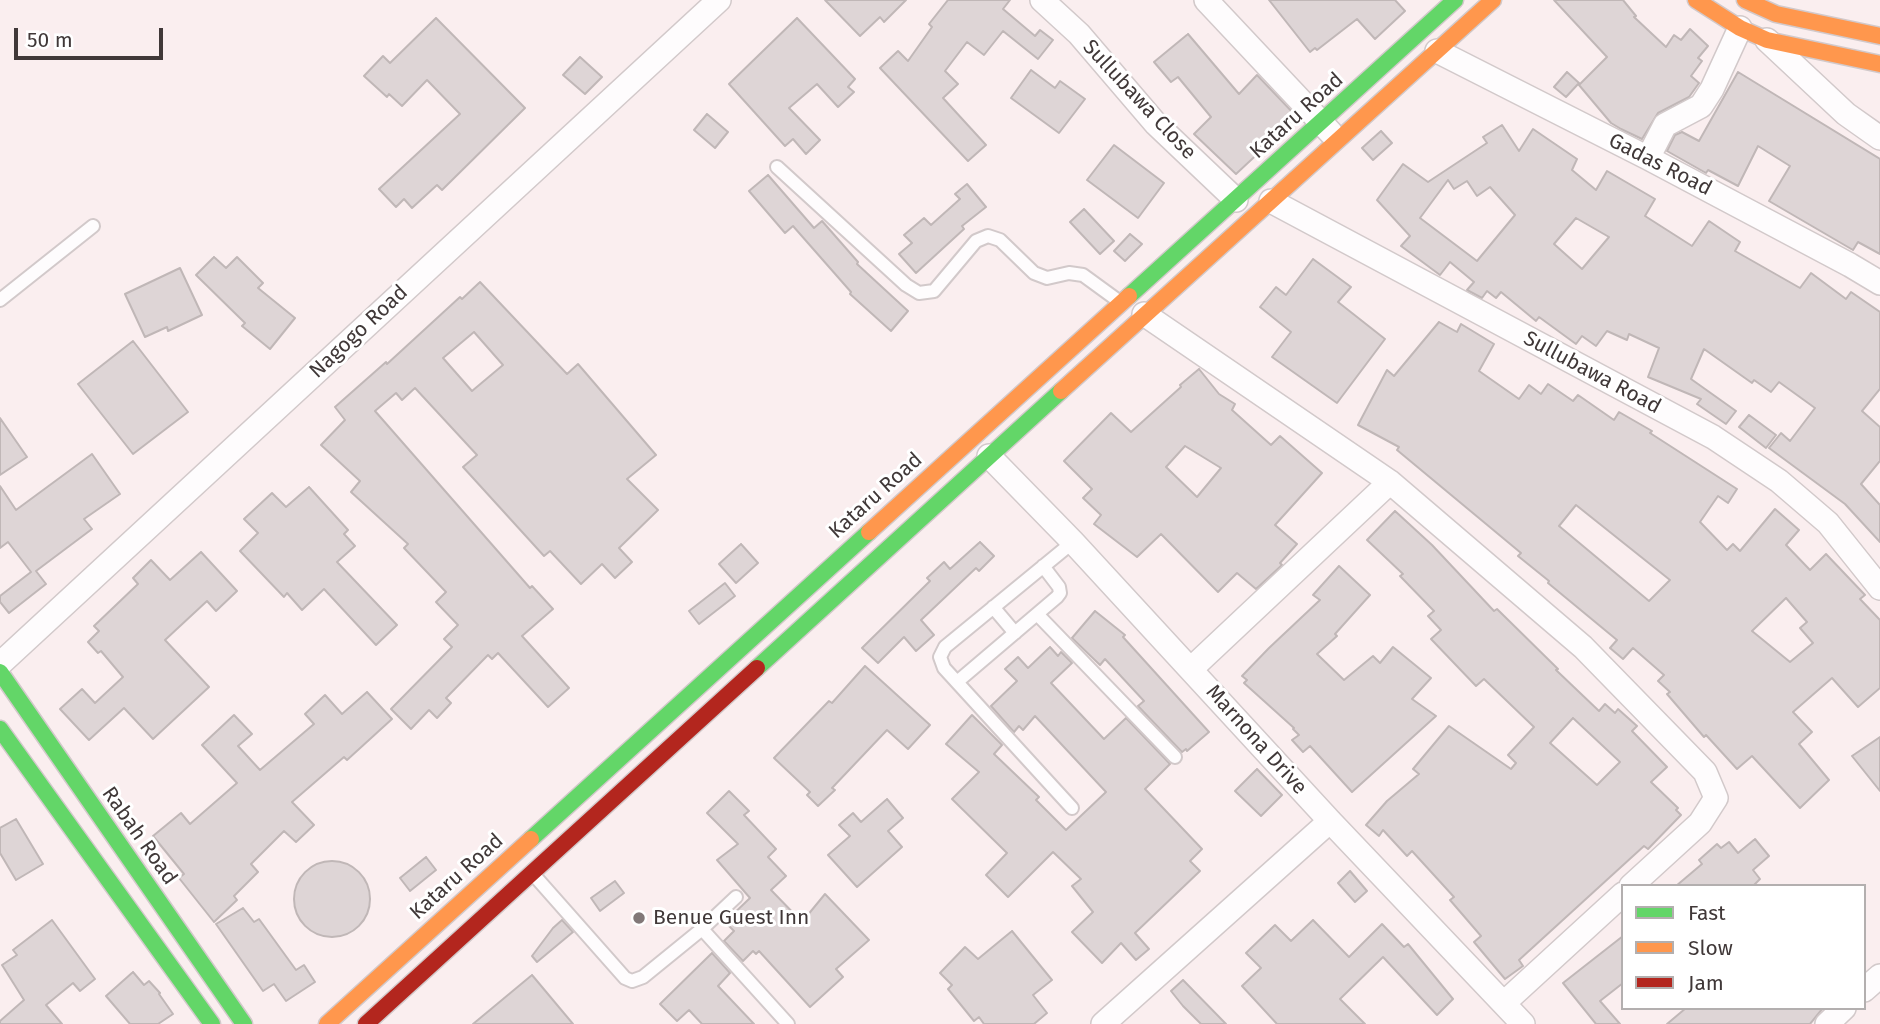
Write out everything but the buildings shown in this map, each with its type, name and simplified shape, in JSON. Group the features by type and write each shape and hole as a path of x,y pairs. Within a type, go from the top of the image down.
{"street":[{"name":"Nagogo Road","path":"0,664 719,0"},
{"name":"Sullubawa Close","path":"1042,0 1079,34 1156,124 1236,200"},
{"path":"1206,0 1338,140"},
{"name":"Kataru Road","path":"327,1024 1455,0"},
{"path":"366,1024 1144,314 1493,0"},
{"path":"1696,0 1740,28 1767,40 1880,64"},
{"path":"1745,0 1776,14 1880,36"},
{"path":"1648,158 1665,125 1701,106 1712,89 1740,28"},
{"path":"1767,40 1846,114 1880,138"},
{"name":"Gadas Road","path":"1437,51 1648,158 1880,283"},
{"name":"Sullubawa Road","path":"1272,201 1713,437 1779,481 1828,523 1880,588"},
{"path":"1144,314 1390,482 1583,647 1705,772 1716,798 1700,823 1633,884"},
{"name":"Marnona Drive","path":"989,456 1073,542 1330,821 1523,1024"},
{"path":"1191,669 1390,482"},
{"name":"Rabah Road","path":"0,672 244,1024"},
{"path":"0,729 212,1024"},
{"path":"1103,1024 1330,821"},
{"path":"1504,1003 1621,896"},
{"path":"1866,988 1880,976"},
{"path":"1827,1024 1842,1010"}],"lane":[{"path":"777,167 906,285 919,293 934,291 976,241 988,236 999,240 1034,274 1046,278 1069,273 1083,275 1120,302"},
{"path":"0,300 93,226"},
{"path":"1072,808 944,668 940,657 945,647 1073,542"},
{"path":"957,682 1060,593 1059,587 1043,566"},
{"path":"993,607 1015,633"},
{"path":"1037,614 1175,757"},
{"path":"533,874 625,978 632,981 643,977 736,897"},
{"path":"702,929 788,1024"}],"traffic: fast":[{"path":"1129,296 1455,0"},
{"path":"757,668 1061,391"},
{"path":"531,839 869,532"},
{"path":"0,672 244,1024"},
{"path":"0,729 212,1024"}],"traffic: slow":[{"path":"1061,391 1493,0"},
{"path":"1696,0 1740,28 1767,40 1880,64"},
{"path":"1745,0 1776,14 1880,36"},
{"path":"869,532 1129,296"},
{"path":"327,1024 531,839"}],"traffic: jam":[{"path":"366,1024 757,668"}],"place":[{"name":"Benue Guest Inn","path":"639,918"}]}
